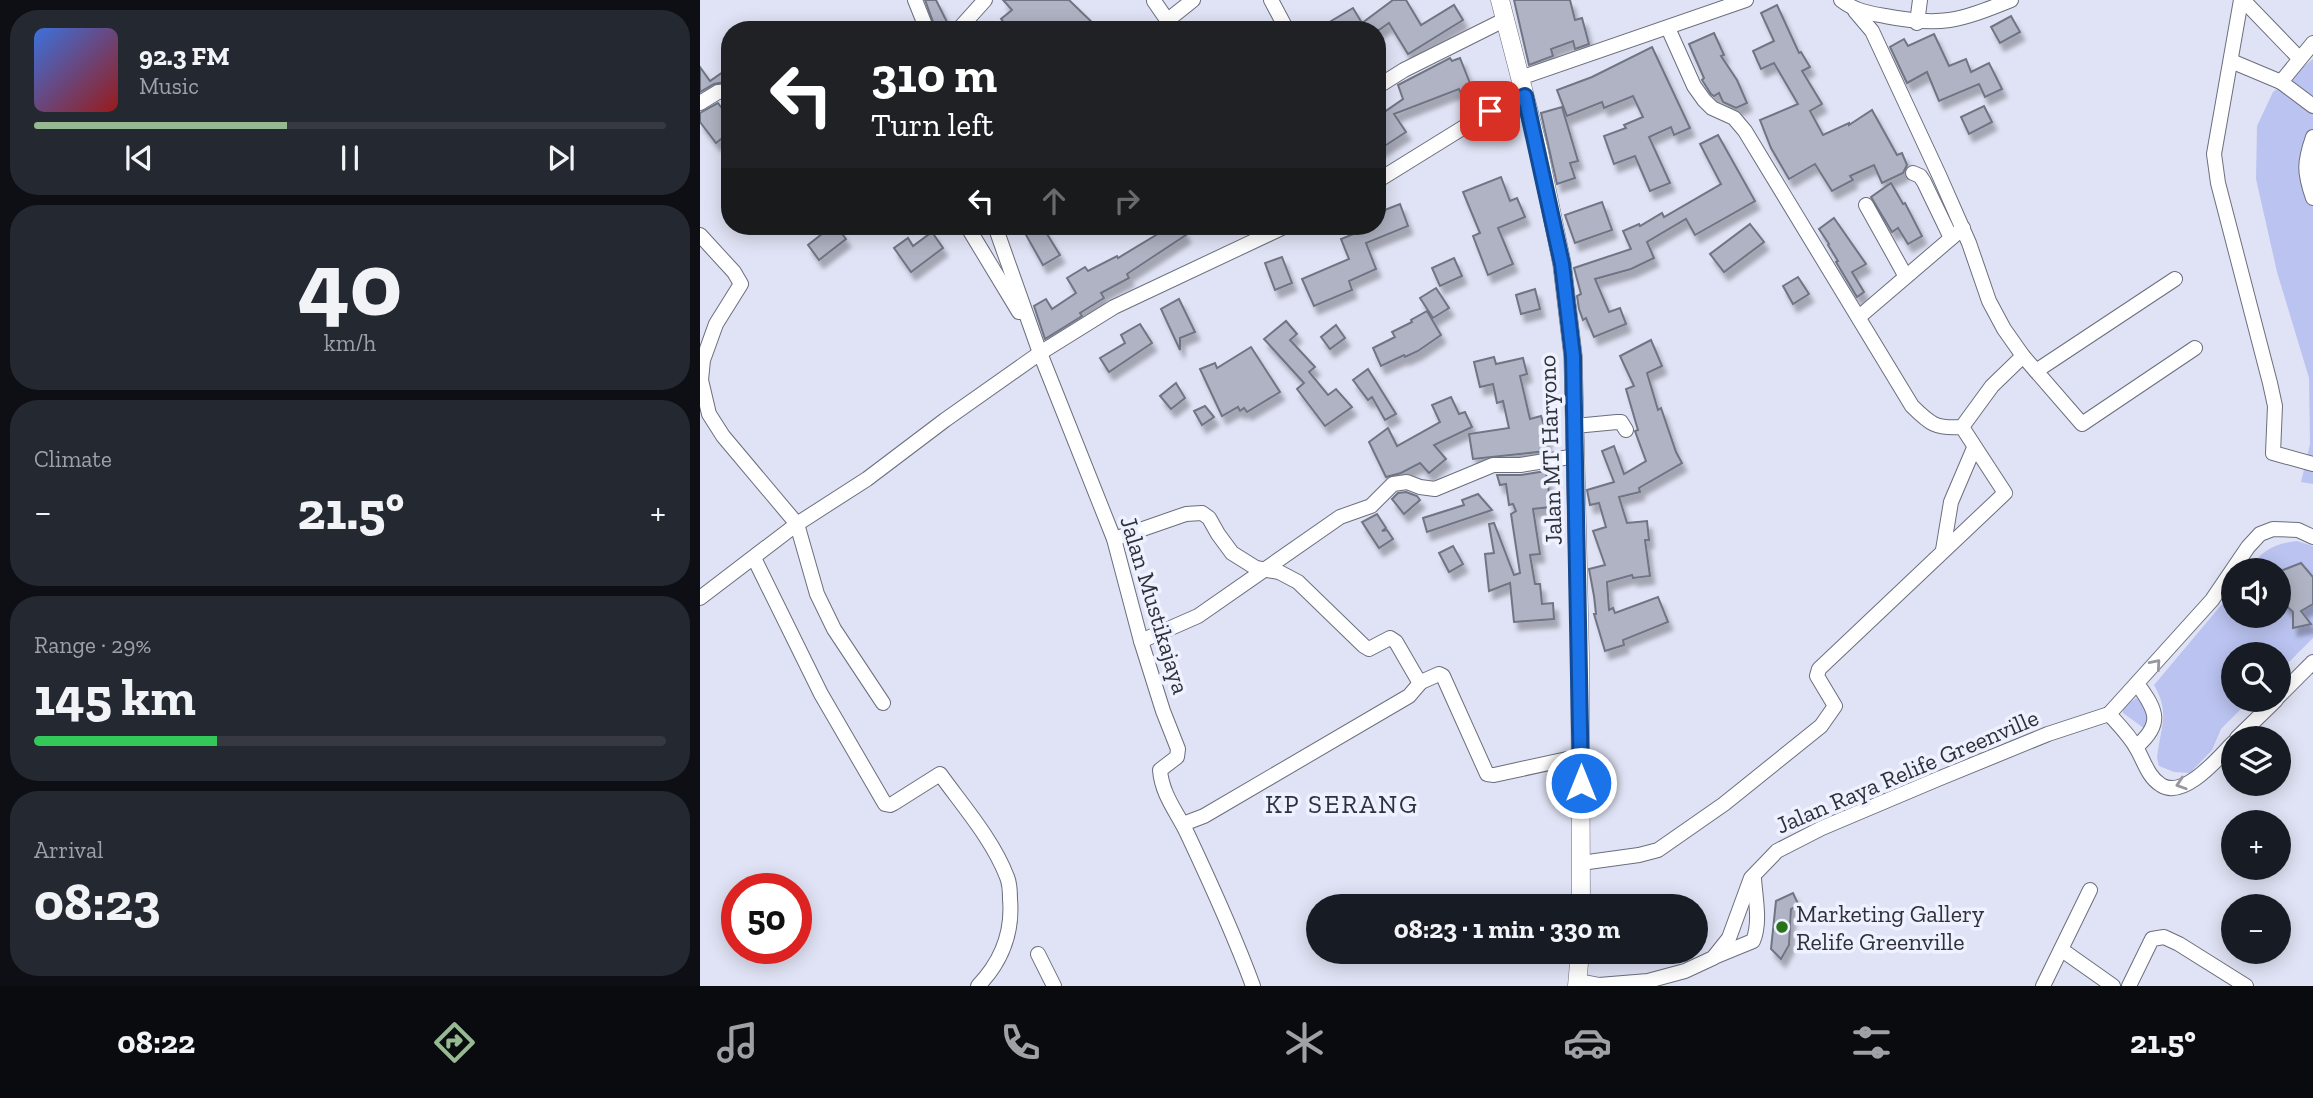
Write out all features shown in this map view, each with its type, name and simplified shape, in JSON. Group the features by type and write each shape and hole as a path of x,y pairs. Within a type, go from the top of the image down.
{"main road":[{"name":"Jalan MT Haryono","path":"1500,0 1562,264 1573,356 1581,894"},
{"path":"1578,983 1579,964"}],"street":[{"path":"915,0 923,21"},
{"path":"966,21 985,0"},
{"path":"1175,21 1193,0"},
{"path":"1271,0 1282,21"},
{"path":"1386,175 1490,111 1522,87 1668,28 1746,0"},
{"path":"1841,0 1855,10 1872,31 1963,228 1989,301 2004,329 2023,356 2082,424 2195,348"},
{"path":"1917,23 1920,0"},
{"path":"1855,10 1917,23 1936,23 1958,19 2011,0"},
{"path":"2242,0 2299,58"},
{"path":"2242,0 2214,154 2218,183 2275,406 2273,453 2313,464"},
{"path":"1154,1 1168,21"},
{"path":"1386,82 1506,19"},
{"path":"1668,28 1694,86 1712,108 1734,118 1745,131 1912,406 1922,417 1940,428 1962,427"},
{"path":"2281,82 2313,43"},
{"path":"2231,61 2281,82 2313,106"},
{"path":"700,103 721,92"},
{"path":"2313,136 2307,154 2305,176 2313,198"},
{"path":"1913,173 1920,176 1924,182 1951,238"},
{"path":"1866,205 1905,275"},
{"path":"1859,317 1963,228"},
{"path":"700,234 741,284 716,324 703,360 701,380 709,414 723,436 797,524 817,594 834,629 883,703"},
{"path":"972,235 1030,327"},
{"name":"Jalan Mustikajaya","path":"998,235 1030,327 1114,539 1140,641 1178,749 1177,757 1160,770 1161,781 1170,805 1183,824 1233,931 1253,986"},
{"path":"700,598 797,524 867,479 1040,353 1114,307 1262,235"},
{"path":"2036,370 2175,279"},
{"path":"1962,427 1992,386 2023,356"},
{"path":"1575,425 1621,422 1626,430"},
{"path":"1581,863 1658,850 1724,804 1830,716 1835,706 1817,676 1819,669 2005,493 1962,427"},
{"path":"1943,550 1951,502 1974,448"},
{"path":"1140,641 1198,616 1340,517 1371,506 1393,484 1407,482 1435,489 1493,465 1520,465 1576,456"},
{"path":"1114,539 1186,514 1202,513 1209,518 1217,534 1233,553 1256,568 1279,572 1298,582 1364,646 1369,649 1390,638 1396,642 1414,675 1422,682"},
{"name":"Jalan Raya Relife Greenville","path":"1713,958 1729,938 1741,902 1754,875 1777,851 1822,828 2048,734 2109,714 2212,600 2260,534 2273,529 2298,530 2313,537"},
{"path":"754,558 821,694 885,804 894,803 940,774 995,852 1009,880 1011,912 1007,942 990,972 978,986"},
{"path":"2291,685 2313,662"},
{"path":"1183,824 1204,816 1409,696 1422,682 1434,676 1443,676 1487,774 1494,775 1581,756"},
{"path":"2136,747 2152,731 2155,716 2152,705 2138,685"},
{"path":"2249,726 2264,712"},
{"path":"2109,714 2136,747 2147,770 2161,786 2181,787 2195,779 2221,754"},
{"path":"1578,983 1598,985 1648,981 1685,971 1753,941 1756,933 1754,875"},
{"path":"2043,986 2090,890"},
{"path":"2129,986 2152,939 2164,937 2246,986"},
{"path":"2062,950 2113,986"},
{"path":"1038,954 1054,986"}],"shaded area":[{"path":"2313,59 2313,484 2301,482 2310,444 2309,378 2277,272 2256,179 2257,126 2273,92"},
{"path":"2297,541 2313,546 2313,638 2291,660 2291,642 2221,642 2221,712 2238,712 2221,726 2212,750 2190,773 2174,772 2159,766 2157,758 2163,713 2154,685 2221,605 2221,628 2291,628 2291,558 2258,558 2269,549"},
{"path":"2136,698 2142,699 2150,714 2145,729 2123,713 2123,708"}],"building":[{"path":"925,0 936,0 946,21 933,21"},
{"path":"1003,0 1069,0 1091,21 1003,21 1001,19 1012,10"},
{"path":"1393,0 1406,0 1421,25 1454,5 1463,20 1408,54 1389,23 1386,25 1386,21 1365,21"},
{"path":"1514,0 1570,0 1575,20 1582,18 1589,44 1575,49 1573,41 1551,49 1553,56 1529,65"},
{"path":"1777,5 1799,53 1801,52 1810,67 1802,71 1822,104 1810,111 1823,135 1849,125 1872,110 1897,155 1902,153 1907,165 1903,173 1882,183 1874,165 1850,176 1853,180 1832,191 1815,164 1789,179 1771,148 1760,120 1798,104 1774,63 1761,69 1753,51 1774,41 1761,13"},
{"path":"1353,8 1361,21 1331,21"},
{"path":"2011,16 2020,32 2000,43 1991,27"},
{"path":"1714,33 1724,55 1721,56 1737,80 1747,103 1736,108 1723,102 1719,93 1714,96 1711,94 1702,80 1704,78 1689,44"},
{"path":"1934,34 1949,66 1966,59 1971,72 1989,63 2002,89 1985,97 1979,84 1939,101 1927,72 1907,83 1890,47 1904,39 1908,46"},
{"path":"1652,47 1690,128 1674,135 1671,127 1649,137 1670,183 1650,191 1635,156 1614,164 1604,136 1626,128 1624,125 1643,117 1633,96 1604,108 1602,102 1567,116 1557,90 1592,77"},
{"path":"1450,58 1452,61 1460,58 1477,101 1466,106 1459,89 1394,114 1406,132 1386,145 1386,111 1403,99 1398,85"},
{"path":"700,67 710,81 721,73 721,83 700,92"},
{"path":"718,103 721,107 721,139 716,143 700,122 700,113"},
{"path":"1984,106 1992,122 1969,134 1961,117"},
{"path":"1562,107 1578,161 1570,163 1575,178 1557,184 1541,113"},
{"path":"1718,135 1755,201 1695,235 1686,219 1647,242 1654,258 1631,269 1595,279 1609,312 1620,308 1626,324 1594,337 1579,309 1577,296 1581,294 1574,268 1631,249 1623,231 1639,224 1640,226 1662,213 1664,217 1721,184 1700,144"},
{"path":"1501,177 1510,201 1517,198 1525,217 1498,228 1513,264 1488,275 1473,236 1480,233 1463,192"},
{"path":"1891,183 1922,236 1908,244 1898,228 1892,232 1871,197"},
{"path":"1602,202 1612,230 1575,243 1565,215"},
{"path":"1400,204 1408,226 1386,235 1386,209"},
{"path":"1834,218 1866,264 1852,272 1864,292 1857,297 1819,229"},
{"path":"1750,224 1764,242 1724,272 1710,254"},
{"path":"821,235 843,235 846,239 819,260 808,245"},
{"path":"928,235 934,235 943,248 911,272 894,248 908,238 913,246"},
{"path":"1026,235 1048,235 1060,255 1043,265"},
{"path":"1156,235 1186,235 1127,274 1129,278 1101,293 1104,298 1080,313 1082,316 1045,339 1034,306 1046,299 1052,309 1076,293 1067,278 1085,267 1088,271 1117,256 1118,258"},
{"path":"1351,235 1386,235 1366,243 1376,269 1349,281 1352,290 1314,306 1302,279 1349,259 1341,239"},
{"path":"1282,257 1292,283 1275,290 1265,263"},
{"path":"1454,258 1462,276 1440,286 1432,268"},
{"path":"1798,277 1809,294 1793,304 1783,286"},
{"path":"1436,288 1449,308 1433,318 1420,298"},
{"path":"1535,289 1540,309 1521,314 1516,295"},
{"path":"1179,299 1195,332 1180,338 1180,350 1161,309"},
{"path":"1427,311 1441,335 1418,351 1381,366 1373,348 1395,337 1392,332"},
{"path":"1286,321 1297,334 1290,340 1315,367 1309,372 1328,395 1336,389 1352,407 1325,426 1297,389 1304,383 1264,339"},
{"path":"1140,324 1152,343 1109,372 1100,358 1125,343 1121,335"},
{"path":"1336,325 1345,338 1330,349 1321,337"},
{"path":"1651,340 1662,366 1647,373 1658,410 1661,408 1682,463 1639,488 1640,492 1619,497 1627,523 1647,521 1649,540 1645,540 1650,576 1633,578 1632,575 1607,582 1609,610 1613,608 1615,613 1658,597 1668,622 1623,640 1624,645 1605,651 1594,614 1589,569 1605,565 1593,531 1606,527 1599,503 1590,505 1587,490 1614,482 1602,451 1614,446 1624,474 1646,461 1635,431 1638,430 1626,389 1634,386 1620,356"},
{"path":"1251,347 1280,392 1247,412 1244,408 1240,411 1238,407 1222,416 1200,369 1215,363 1217,368"},
{"path":"1494,357 1496,364 1523,358 1527,374 1520,376 1530,419 1541,416 1548,438 1545,439 1547,451 1473,459 1469,434 1509,428 1503,401 1497,403 1493,384 1480,387 1474,362"},
{"path":"1368,369 1396,414 1385,420 1372,397 1368,400 1353,380"},
{"path":"1176,383 1185,398 1171,409 1160,396"},
{"path":"1451,397 1459,414 1465,412 1472,427 1434,445 1446,459 1429,473 1420,463 1386,477 1369,442 1388,428 1397,446 1440,422 1432,405"},
{"path":"1205,406 1214,417 1202,425 1194,411"},
{"path":"1546,471 1551,507 1533,509 1540,554 1530,555 1535,584 1540,584 1542,604 1553,603 1554,619 1514,622 1510,583 1489,591 1485,554 1494,553 1489,524 1494,523 1514,575 1520,573 1511,514 1516,511 1513,504 1509,505 1506,484 1500,485 1497,475"},
{"path":"1406,492 1420,500 1404,514 1392,499 1398,493"},
{"path":"1478,494 1492,510 1427,532 1423,518 1464,505 1462,500"},
{"path":"1377,514 1386,528 1382,531 1387,530 1393,539 1379,548 1362,522"},
{"path":"1453,546 1463,564 1449,572 1439,553"},
{"path":"2301,563 2313,577 2313,604 2301,611 2311,624 2293,628 2291,610 2291,567"},
{"name":"Marketing Gallery Relife Greenville","path":"1793,893 1799,906 1791,909 1789,945 1781,959 1771,949 1776,901"}],"place":[{"name":"Marketing Gallery Relife Greenville","path":"1782,927"}],"district":[{"name":"KP SERANG","path":"1342,804"}],"route":[{"path":"1490,111 1525,96 1562,264 1573,356 1581,783"}]}
